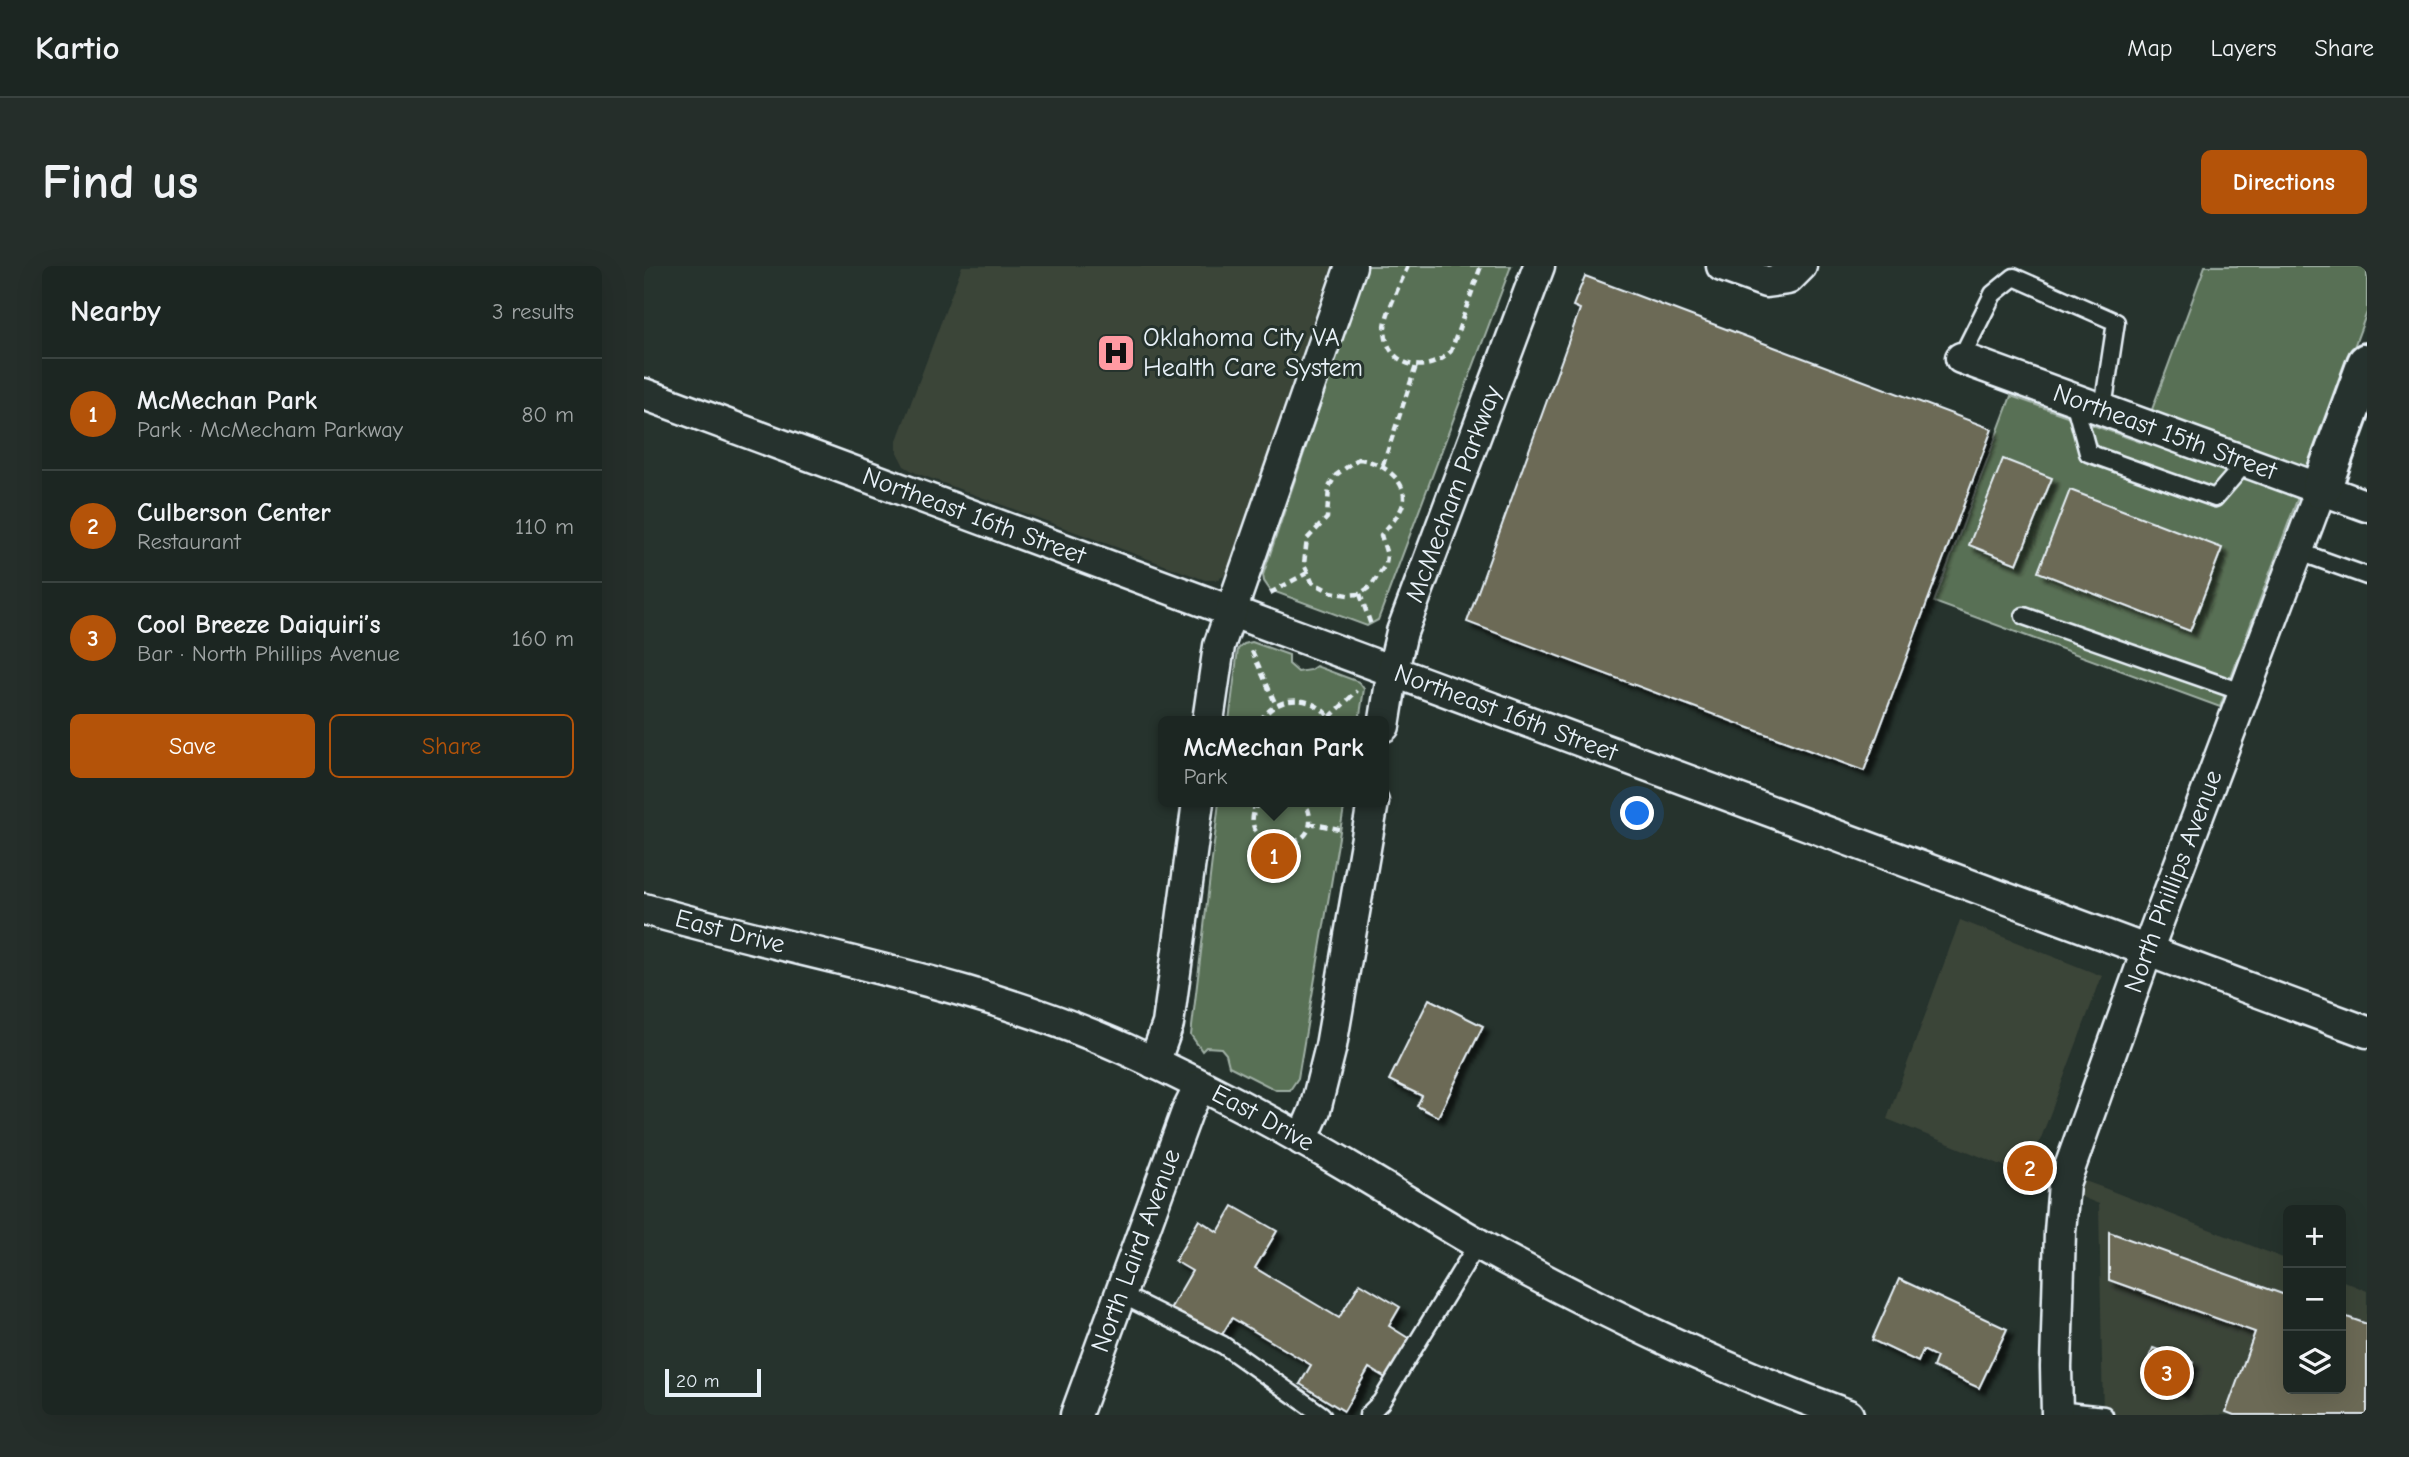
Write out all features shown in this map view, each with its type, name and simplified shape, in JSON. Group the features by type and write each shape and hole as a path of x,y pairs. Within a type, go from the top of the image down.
{"street":[{"path":"1209,716 1219,646 1351,266"},
{"name":"McMecham Parkway","path":"1383,716 1380,676 1402,632 1539,266"},
{"path":"1722,266 1766,282 1788,279 1801,266"},
{"name":"Northeast 15th Street","path":"1961,358 2367,506"},
{"name":"North Phillips Avenue","path":"2057,1413 2059,1269 2064,1184 2147,951 2367,363"},
{"name":"Northeast 16th Street","path":"644,394 1231,610 1380,676 2367,1032"},
{"path":"1154,1063 1168,1024 1197,807"},
{"path":"1302,1140 1315,1110 1331,1045 1372,807"},
{"name":"East Drive","path":"644,909 893,971 970,993 1089,1034 1154,1063 1302,1140 1478,1243 1589,1302 1686,1349 1848,1415"},
{"name":"North Laird Avenue","path":"1076,1415 1187,1112 1200,1086"}],"lane":[{"path":"1961,358 1993,295 2014,277 2116,322 2103,408"},
{"path":"2073,397 2088,453 2215,498 2247,461"},
{"path":"2297,551 2367,576"},
{"path":"2024,616 2245,692"},
{"path":"1368,1415 1381,1402 1478,1243"},
{"path":"1120,1294 1223,1345 1322,1415"},
{"path":"2057,1413 2104,1415"}],"path":[{"path":"1408,266 1385,325 1392,351 1402,361 1416,366 1432,365 1443,360 1451,351 1481,266"},
{"path":"1382,465 1416,366"},
{"path":"1358,458 1382,465 1400,486 1404,497 1400,512 1381,534 1387,555 1382,573 1360,594 1312,582 1307,573 1304,552 1307,539 1327,518 1329,487 1336,475 1358,458"},
{"path":"1263,597 1307,573"},
{"path":"1360,594 1371,626"},
{"path":"1334,716 1380,676"},
{"path":"1263,716 1276,705 1297,699 1321,708 1328,716"},
{"path":"1254,808 1255,829 1260,836 1269,843 1287,845 1303,836 1307,829 1310,820 1306,807"}],"shaded area":[{"name":"Oklahoma City VA Health Care System","path":"962,266 1332,266 1224,576 1216,580 1205,580 916,473 904,466 897,452 897,440"},
{"path":"1960,920 2102,976 2032,1162 2283,1258 2283,1394 2346,1394 2346,1282 2367,1291 2367,1415 2103,1415 2099,1204 1887,1119"}],"green space":[{"path":"1367,266 1511,266 1378,620 1367,626 1270,590 1263,575"},
{"path":"2205,266 2367,266 2367,312 2220,707 1934,602 2011,396 2140,442"},
{"path":"1252,642 1289,655 1289,664 1298,672 1316,666 1359,682 1364,689 1360,716 1230,716 1238,649"},
{"path":"1218,807 1344,807 1298,1078 1290,1090 1276,1090 1229,1066 1226,1054 1221,1048 1206,1047 1202,1051 1191,1035"}],"building":[{"path":"1585,276 1992,429 1864,771 1467,622 1580,309 1573,306"},
{"path":"2003,459 2052,478 2017,564 1969,545"},
{"path":"2070,490 2222,548 2190,631 2038,572"},
{"path":"1429,999 1483,1026 1438,1117 1417,1106 1422,1096 1389,1080"},
{"path":"1233,1206 1277,1231 1255,1268 1339,1318 1360,1283 1400,1307 1389,1326 1413,1341 1389,1380 1369,1368 1344,1411 1300,1384 1311,1365 1232,1318 1220,1338 1170,1309 1192,1271 1175,1261 1199,1220 1218,1232"},
{"path":"2109,1232 2283,1294 2283,1394 2346,1394 2346,1317 2367,1324 2367,1415 2234,1415 2226,1412 2255,1332 2109,1280"},
{"path":"1899,1279 2007,1329 1979,1388 1933,1367 1937,1357 1923,1350 1918,1362 1872,1340"},
{"path":"2153,1348 2193,1362 2182,1392 2146,1379 2152,1362 2148,1360"}],"place":[{"name":"Oklahoma City VA Health Care System","path":"1116,353"},
{"name":"McMechan Park","path":"1274,856"},
{"name":"Culberson Center","path":"2030,1168"},
{"name":"Cool Breeze Daiquiri’s","path":"2167,1373"}]}
